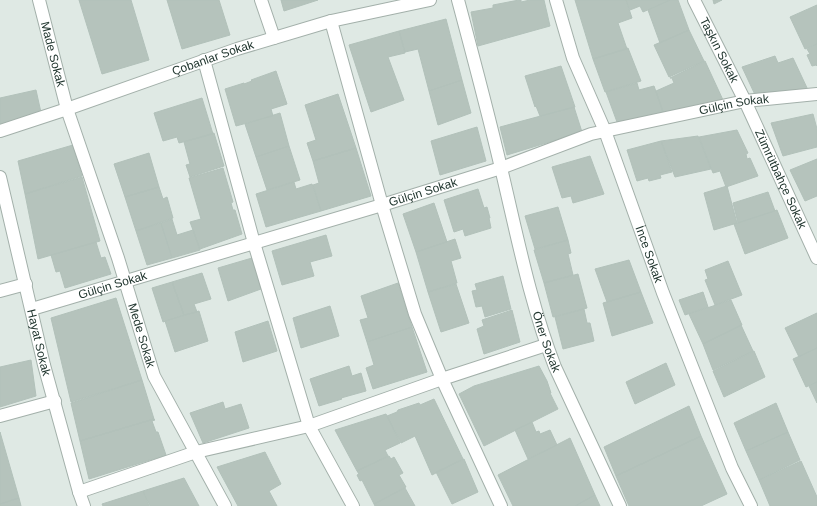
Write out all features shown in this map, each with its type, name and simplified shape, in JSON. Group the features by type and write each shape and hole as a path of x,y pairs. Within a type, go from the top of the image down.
{"street":[{"name":"Made Sokak","path":"39,0 67,109"},
{"path":"261,0 274,38"},
{"name":"Çobanlar Sokak","path":"0,131 67,109 204,60 331,20 430,0"},
{"name":"Öner Sokak","path":"458,0 501,168 524,269 546,344 555,368 620,506"},
{"name":"İnce Sokak","path":"556,0 573,58 605,131 663,293 732,468 751,506"},
{"name":"Taşkın Sokak","path":"694,0 745,101"},
{"path":"331,20 382,205 415,314 442,379 501,506"},
{"path":"204,60 254,243 309,426 354,506"},
{"name":"Gülçin Sokak","path":"32,309 501,168 591,134 745,101 817,94"},
{"name":"Zümrütbahçe Sokak","path":"745,101 817,258"},
{"name":"Mede Sokak","path":"67,109 125,282 154,376 224,506"},
{"name":"Hayat Sokak","path":"0,177 44,365 84,506"},
{"path":"0,291 26,284"},
{"path":"79,492 196,452 309,426 546,344"},
{"path":"0,416 54,401"}],"building":[{"path":"79,0 131,0 149,60 102,74"},
{"path":"167,0 219,0 230,35 182,49"},
{"path":"281,0 318,0 284,11"},
{"path":"521,0 521,2 530,0 544,0 550,26 478,46 471,12 493,8 493,5"},
{"path":"575,0 626,0 632,18 618,23 627,49 593,59"},
{"path":"626,0 670,0 643,12 640,6 630,10"},
{"path":"670,0 678,0 689,30 660,43 648,10"},
{"path":"713,0 722,0 714,4"},
{"path":"817,5 817,44 805,49 790,17"},
{"path":"446,19 462,80 429,91 418,49 405,52 399,31"},
{"path":"689,30 704,61 669,77 654,45"},
{"path":"399,31 405,53 388,57 404,100 371,112 349,45"},
{"path":"817,44 817,66 812,66 807,55 810,54 807,49"},
{"path":"628,48 641,81 605,92 593,59"},
{"path":"775,56 778,63 793,58 808,90 757,99 742,67"},
{"path":"705,61 723,100 663,113 656,91 674,83 672,78 670,78"},
{"path":"561,66 575,107 540,116 536,106 535,107 525,76"},
{"path":"276,71 287,104 271,109 273,116 236,126 225,89 244,84"},
{"path":"462,80 471,113 438,125 429,91"},
{"path":"637,83 639,90 654,86 664,114 617,122 606,92"},
{"path":"36,90 42,117 0,127 0,98"},
{"path":"338,94 356,148 313,161 307,143 316,140 305,105"},
{"path":"202,98 213,134 179,143 177,137 163,141 154,113"},
{"path":"574,107 582,132 507,155 500,127"},
{"path":"280,113 289,146 256,157 245,124"},
{"path":"813,114 817,129 817,147 783,156 771,123"},
{"path":"477,127 486,161 440,175 431,141"},
{"path":"737,130 748,153 746,154 747,159 750,158 758,176 726,187 720,171 713,173 699,137"},
{"path":"214,133 224,166 190,177 186,165 190,164 184,142"},
{"path":"698,136 711,169 675,177 661,141"},
{"path":"661,141 672,172 660,175 661,178 649,181 648,178 637,181 627,150"},
{"path":"73,145 82,176 25,194 18,161"},
{"path":"289,146 300,180 267,190 256,157"},
{"path":"356,148 371,196 321,211 313,185 319,183 313,161"},
{"path":"149,153 159,187 125,197 114,164"},
{"path":"590,156 604,194 573,203 571,196 562,198 552,167"},
{"path":"817,159 817,196 805,201 790,170"},
{"path":"223,168 233,202 231,203 233,210 235,210 242,234 200,249 190,222 201,219 189,178"},
{"path":"82,177 100,241 38,259 25,194"},
{"path":"294,182 296,189 312,184 321,211 266,227 256,194"},
{"path":"727,186 737,223 714,230 704,193"},
{"path":"159,187 163,199 167,197 173,218 136,231 125,197"},
{"path":"478,189 484,208 487,207 491,228 465,236 463,229 454,232 444,200"},
{"path":"768,192 775,211 738,223 733,203"},
{"path":"434,203 447,242 416,252 403,214"},
{"path":"558,207 568,240 535,249 525,216"},
{"path":"777,210 788,238 745,254 734,224"},
{"path":"172,219 177,235 193,230 200,250 172,258 161,223"},
{"path":"161,223 172,258 147,265 136,231"},
{"path":"326,235 332,256 310,262 314,276 282,285 272,251"},
{"path":"455,239 461,258 451,261 457,283 428,292 416,252"},
{"path":"568,240 571,253 568,254 573,275 544,283 534,250"},
{"path":"96,242 101,258 105,257 111,274 65,288 60,271 56,272 51,255"},
{"path":"252,258 261,289 228,301 218,268"},
{"path":"629,260 641,292 607,302 595,269"},
{"path":"728,261 742,295 715,305 705,280 708,279 705,270"},
{"path":"202,273 211,299 194,304 197,312 184,315 172,282"},
{"path":"578,274 587,308 553,317 544,283"},
{"path":"503,276 511,309 485,317 482,306 476,307 472,291 477,290 475,284"},
{"path":"172,282 184,315 163,322 152,288"},
{"path":"398,283 412,327 367,342 360,320 368,318 361,296"},
{"path":"456,284 469,323 441,332 428,292"},
{"path":"641,292 653,323 612,336 603,303"},
{"path":"703,292 708,307 685,315 679,300"},
{"path":"116,298 142,380 71,402 51,318"},
{"path":"731,300 742,325 703,344 689,314"},
{"path":"330,306 339,336 301,348 293,318"},
{"path":"584,309 587,323 590,323 594,341 563,349 555,317"},
{"path":"512,310 520,342 484,354 477,329 484,326 482,320"},
{"path":"199,311 208,341 175,352 165,321"},
{"path":"817,313 817,348 799,357 785,328"},
{"path":"268,321 277,351 243,362 235,332"},
{"path":"741,325 753,351 713,370 703,344"},
{"path":"412,327 427,372 373,389 366,368 374,365 367,342"},
{"path":"817,348 817,382 806,387 793,359"},
{"path":"754,351 765,377 724,397 713,371"},
{"path":"31,360 36,396 0,407 0,367"},
{"path":"666,363 675,385 635,404 626,382"},
{"path":"349,366 352,376 361,373 366,391 319,406 310,379"},
{"path":"539,366 547,381 550,393 558,409 484,446 459,394 474,386"},
{"path":"142,380 154,419 80,441 71,403"},
{"path":"817,382 817,403 809,386"},
{"path":"434,399 463,459 432,475 415,436 401,443 387,416 397,412 398,410 419,403 420,405"},
{"path":"223,402 225,409 241,404 249,428 203,443 190,413"},
{"path":"776,403 788,432 746,451 734,423"},
{"path":"689,406 701,436 616,476 604,447"},
{"path":"386,414 400,443 385,450 388,456 357,471 335,430"},
{"path":"154,419 155,420 152,421 156,432 158,432 166,455 89,479 80,441"},
{"path":"532,422 536,432 539,431 540,434 550,430 557,445 528,459 515,430"},
{"path":"0,432 19,498 0,504"},
{"path":"788,432 800,460 759,480 746,451"},
{"path":"701,436 727,494 701,506 629,506 616,476"},
{"path":"570,438 595,495 575,506 513,506 498,475"},
{"path":"265,452 281,484 269,491 277,506 238,506 217,467"},
{"path":"389,456 391,459 394,457 403,473 399,475 406,487 374,504 362,480 360,481 357,471"},
{"path":"464,459 478,492 452,504 436,472"},
{"path":"801,461 817,497 817,506 770,506 759,480"},
{"path":"184,478 199,506 150,506 143,491"},
{"path":"405,488 415,506 375,506 374,504"},
{"path":"143,491 149,506 103,506 102,504"},
{"path":"595,495 600,506 575,506"},
{"path":"19,498 21,506 0,506 0,504"}]}
